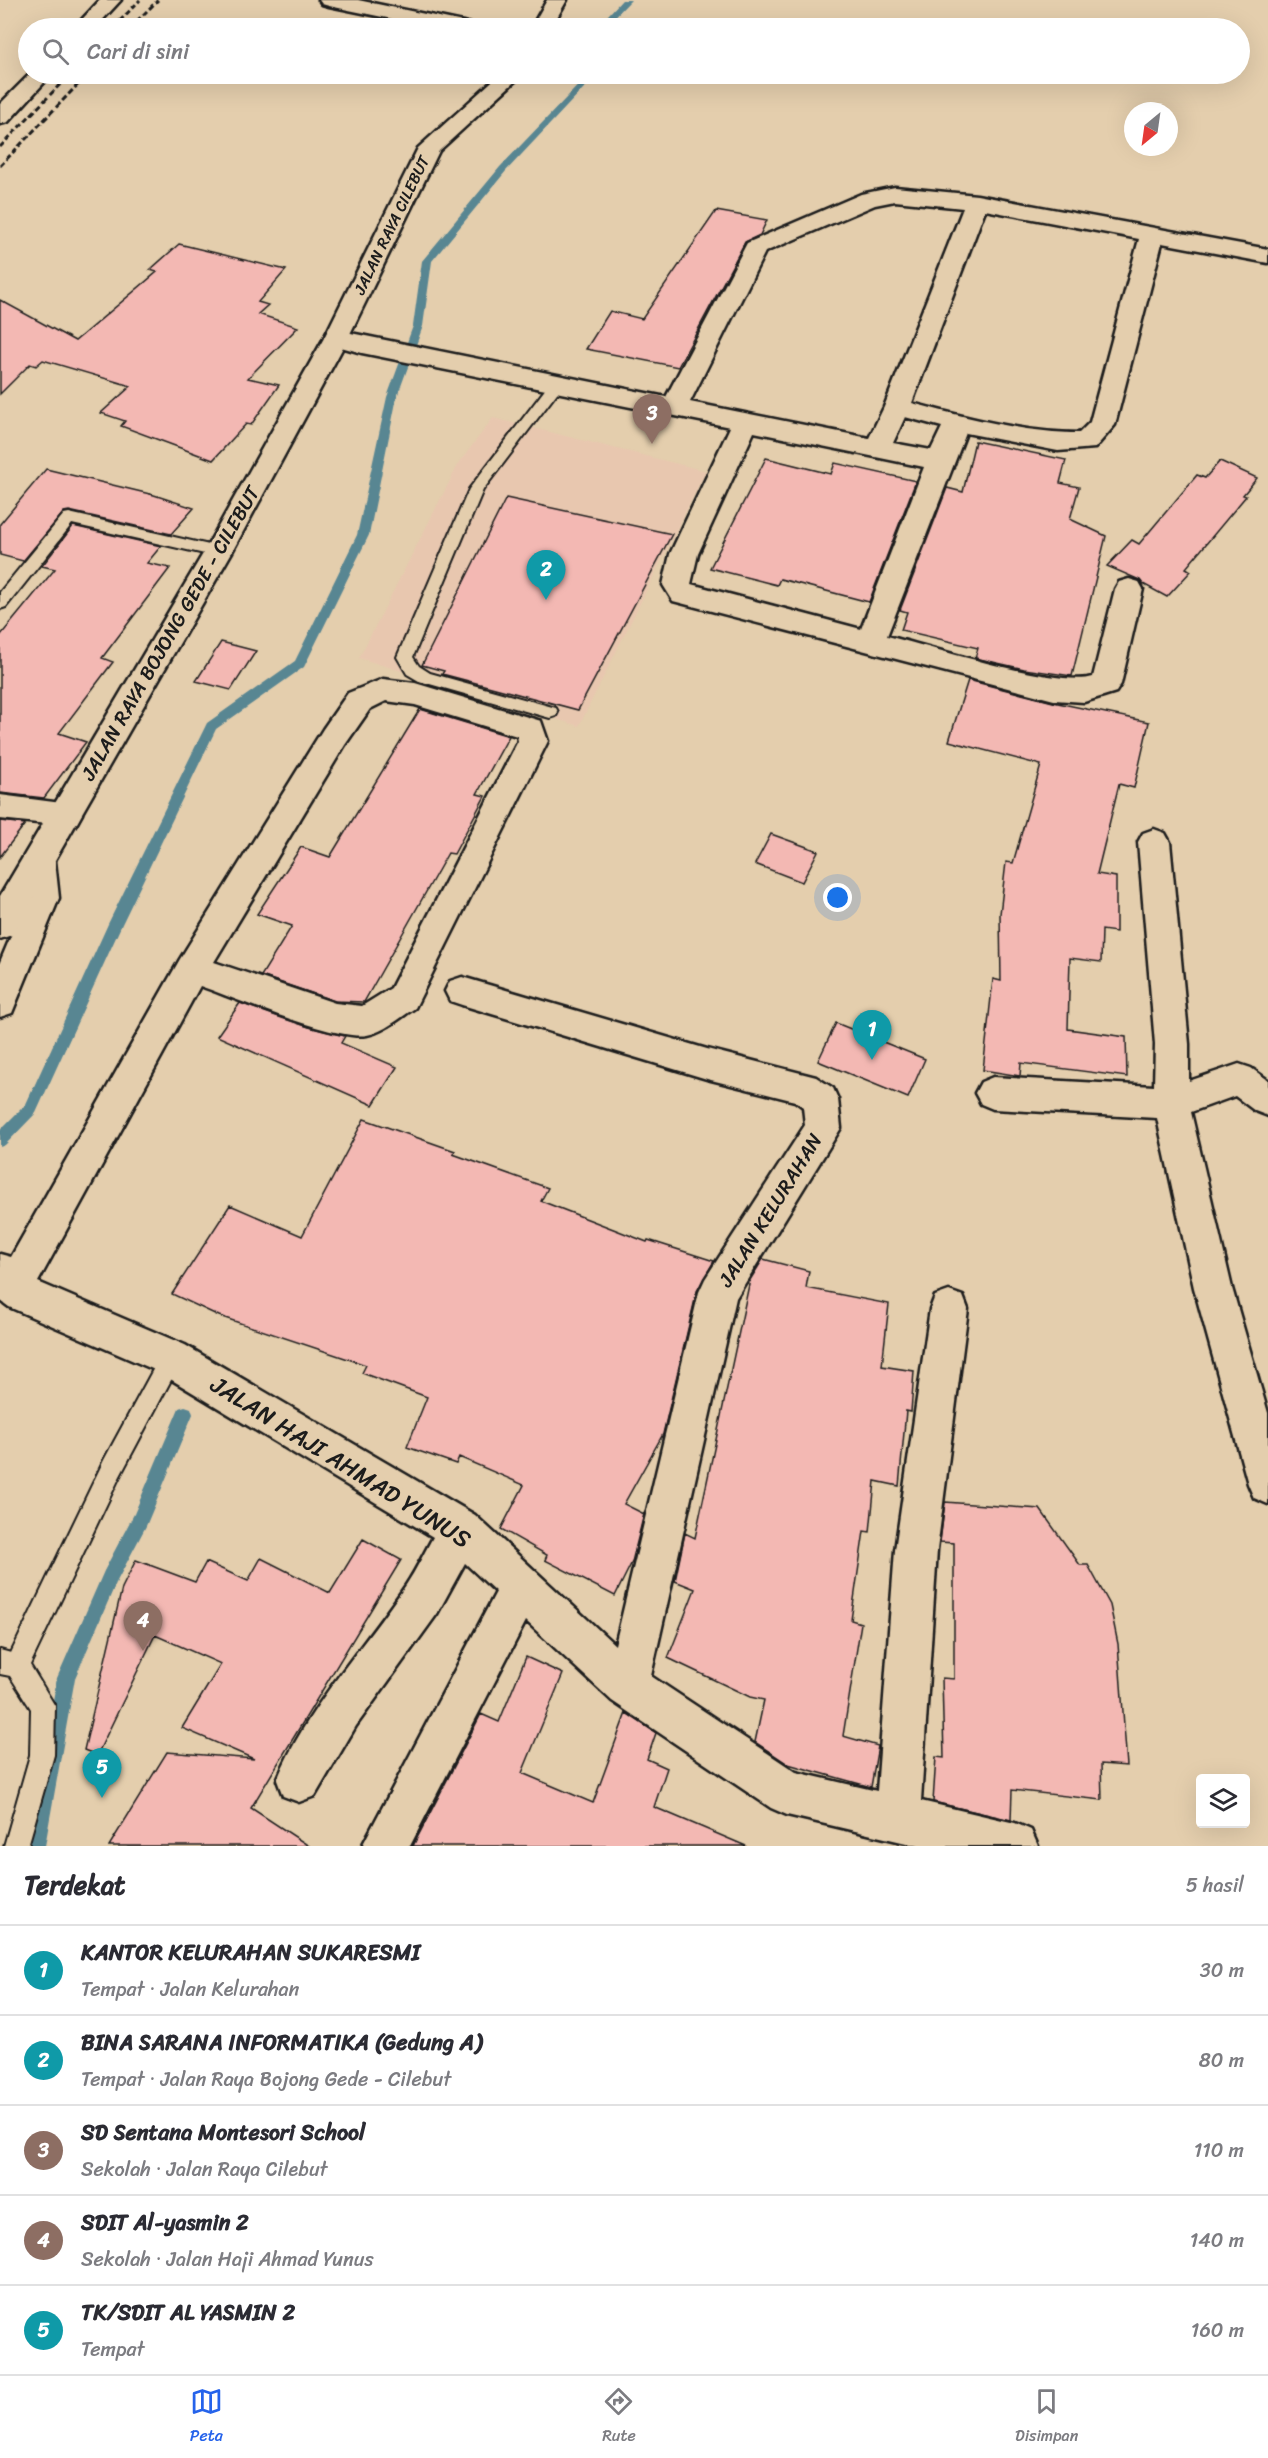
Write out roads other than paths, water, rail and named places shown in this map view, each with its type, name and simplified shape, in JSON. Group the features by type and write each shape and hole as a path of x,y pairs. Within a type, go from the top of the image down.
{"street":[{"path":"94,18 111,0"},
{"path":"329,0 415,18"},
{"path":"547,18 557,0"},
{"path":"0,117 31,84"},
{"name":"JALAN RAYA CILEBUT","path":"349,342 429,148 501,84"},
{"path":"674,407 755,248 869,199 895,194 976,202 1268,256"},
{"path":"878,447 897,407 976,202"},
{"path":"897,407 957,423 1058,442 1086,442 1102,425 1152,236"},
{"path":"349,342 558,382 940,461"},
{"name":"JALAN RAYA BOJONG GEDE - CILEBUT","path":"0,925 218,552 349,342"},
{"path":"746,420 684,554 676,585 683,594 1054,689 1084,691 1106,684 1129,590"},
{"path":"870,642 957,423"},
{"path":"7,1279 192,969 328,747 359,701 383,690 415,694 530,729 533,741 403,998 366,1022 335,1018 192,969"},
{"path":"0,807 66,814"},
{"path":"1154,842 1172,1044 1171,1103 1214,1288 1268,1484"},
{"path":"0,1003 42,898 39,861"},
{"name":"JALAN KELURAHAN","path":"462,991 707,1064 804,1088 820,1099 823,1128 718,1292 627,1686"},
{"path":"993,1093 1171,1103 1239,1079 1268,1100"},
{"name":"JALAN HAJI AHMAD YUNUS","path":"7,1279 21,1294 171,1358 460,1530 627,1686 787,1792 1015,1846"},
{"path":"897,1819 916,1550 949,1309"},
{"path":"299,1780 340,1710 422,1599 460,1530"},
{"path":"385,1846 521,1588"}],"lane":[{"path":"550,712 425,677 413,670 405,657 476,489 558,382"},
{"path":"0,603 69,518 218,552"},
{"path":"16,1846 42,1755 43,1706 8,1664 171,1358"}],"waterway":[{"path":"610,18 627,0"},
{"path":"0,1140 31,1108 115,924 211,726 300,664 363,535 392,397 418,326 427,261 503,169 584,84"},
{"path":"36,1846 66,1678 110,1577 140,1520 185,1414"}],"railway":[{"path":"123,18 140,0"},
{"path":"140,18 158,0"},
{"path":"0,147 60,84"},
{"path":"0,166 78,84"}],"place":[{"name":"SD Sentana Montesori School","path":"652,444"},
{"name":"BINA SARANA INFORMATIKA (Gedung A)","path":"546,600"},
{"name":"KANTOR KELURAHAN SUKARESMI","path":"872,1060"},
{"name":"SDIT Al-yasmin 2","path":"143,1651"},
{"name":"TK/SDIT AL YASMIN 2","path":"102,1798"}]}
